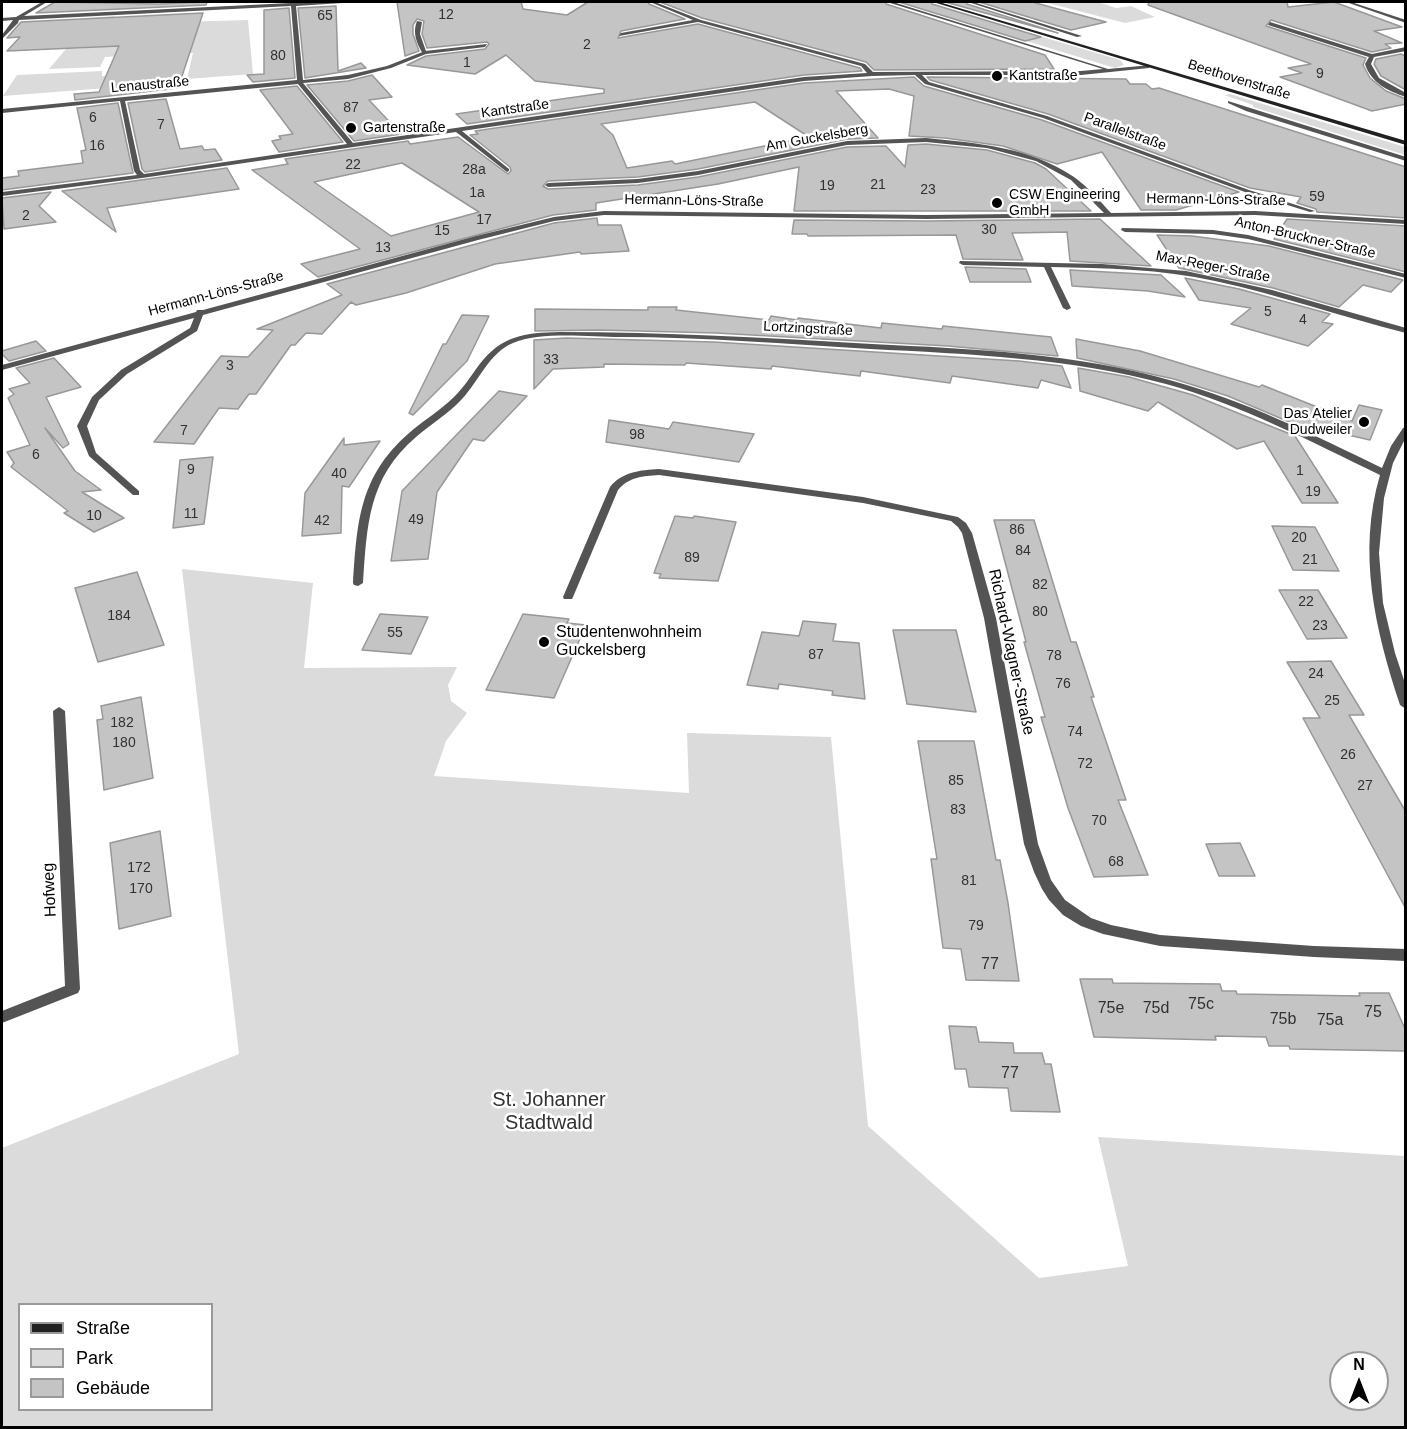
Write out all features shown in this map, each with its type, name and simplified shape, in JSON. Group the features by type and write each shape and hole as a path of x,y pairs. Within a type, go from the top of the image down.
{"street":[{"path":"2,38 16,19 45,2"},
{"path":"2,19 342,2"},
{"path":"652,2 699,21 863,65 872,74"},
{"path":"889,2 1116,71"},
{"name":"Beethovenstraße","path":"935,2 1406,143"},
{"path":"970,2 1079,36 1065,41"},
{"path":"1125,3 1136,2"},
{"path":"1348,2 1406,22"},
{"path":"293,3 300,83 351,145"},
{"path":"621,35 699,21"},
{"path":"419,22 417,27 419,40 424,53"},
{"path":"1270,24 1372,56 1406,49"},
{"name":"Lenaustraße","path":"2,111 363,75 424,53 485,45"},
{"path":"1372,56 1368,64 1371,74 1388,87 1406,95"},
{"name":"Kantstraße","path":"2,194 142,176 763,84 872,74 1116,71 1149,66"},
{"name":"Parallelstraße","path":"916,73 927,83 1045,117 1247,191 1327,216"},
{"path":"122,99 137,171 142,176"},
{"name":"Beethovenstraße","path":"1230,102 1248,110 1406,159"},
{"name":"Kantstraße","path":"457,130 507,170"},
{"name":"Am Guckelsberg","path":"548,185 638,182 847,143 926,140 987,146 1038,160 1073,179 1108,213"},
{"name":"Hermann-Löns-Straße","path":"2,368 516,227 577,215 643,213 927,218 1197,212 1327,216 1406,222"},
{"name":"Anton-Bruckner-Straße","path":"1125,230 1213,232 1248,237 1406,276"},
{"name":"Max-Reger-Straße","path":"963,263 1143,268 1227,281 1406,331"},
{"path":"1046,264 1067,308"},
{"path":"136,494 92,454 82,426 95,399 124,372 194,328 200,312"},
{"name":"Lortzingstraße","path":"358,583 362,523 368,494 376,476 392,454 464,393 498,349 522,338 560,335 680,335 1000,354 1072,362 1138,374 1200,391 1276,420 1384,473"},
{"path":"1406,430 1384,473 1373,539 1375,595 1386,647 1406,705"},
{"name":"Richard-Wagner-Straße","path":"568,597 613,489 626,477 640,472 793,489 863,500 954,519 962,525 970,543 990,618 1031,844 1043,880 1055,899 1071,913 1097,925 1140,937 1202,945 1406,955"},
{"name":"Hofweg","path":"2,1017 74,989 59,711"}],"green space":[{"path":"898,2 925,2 1120,60 1124,65 1115,68"},
{"path":"1044,2 1098,2 1116,8 1131,6 1155,17 1125,23"},
{"path":"115,16 112,24 248,20 253,74 187,79 193,53 169,54 159,84 3,96 17,75 102,71 102,76 132,75 138,55 105,57 100,67 49,69 66,49 87,48 90,18"},
{"path":"1230,94 1405,147 1405,155 1253,107 1253,105 1224,95"},
{"name":"St. Johanner Stadtwald","path":"182,569 313,583 304,668 457,667 448,685 451,701 467,713 446,741 434,776 689,793 687,733 831,737 868,1126 1039,1278 1128,1266 1098,1137 1405,1156 1405,1427 2,1427 2,1148 239,1054"}],"building":[{"path":"55,2 158,4 207,2 206,5 36,13"},
{"path":"397,2 521,2 523,9 567,15 588,2 648,2 685,19 621,31 618,38 698,24 860,68 862,71 804,75 467,124 456,114 604,93 604,89 535,81 506,55 475,74 407,65 426,56 485,49 489,44 487,42 427,48 422,34 424,21 417,19 413,25 413,34 419,51 405,56"},
{"path":"660,2 885,2 1045,55 1054,69 874,70 866,62 702,18"},
{"path":"899,2 931,2 1041,37 1025,41"},
{"path":"945,2 966,2 1058,33"},
{"path":"979,2 1032,2 1106,22 1071,30"},
{"path":"1149,2 1287,2 1288,7 1334,2 1402,27 1374,31 1402,43 1385,44 1391,48 1372,52 1271,20 1266,26 1366,58 1363,65 1370,78 1386,91 1406,99 1406,104 1372,111 1280,77 1302,73 1288,68 1311,64 1148,5"},
{"path":"336,6 338,71 361,63 366,68 305,78 298,8"},
{"path":"289,8 295,78 253,82 247,75 264,74 264,10"},
{"path":"203,13 178,88 75,100 74,94 99,92 119,46 7,51 20,37 7,38 21,22"},
{"path":"1401,54 1406,56 1406,90 1381,76 1374,64 1376,59"},
{"path":"372,75 392,97 369,100 401,134 354,141 307,85 348,81"},
{"path":"914,77 924,86 1042,120 1239,192 1176,210 1141,210 1102,152 1057,164 1003,146 945,138 909,136 914,96 889,89 836,91 878,138 847,139 698,169 638,177 548,181 543,186 548,189 638,185 698,177 847,147 886,146 905,167 908,145 926,144 987,150 1035,163 1046,169 1091,211 794,211 799,167 718,184 596,203 596,210 553,215 318,277 301,264 360,249 252,170 288,164 285,159 408,141 410,144 458,137 508,174 511,171 510,167 470,135 478,134 475,131 804,83","holes":["755,102 809,137 675,164 672,161 627,168 613,135 601,124","402,163 479,212 391,236 314,182"]},
{"path":"927,77 1126,79 1130,84 1146,84 1152,89 1159,88 1406,167 1406,218 1317,212 1316,209 1297,203 1301,197 1250,188 1048,114 930,80"},
{"path":"297,86 343,142 279,152 272,141 281,139 279,136 293,134 260,90"},
{"path":"166,99 180,149 202,146 204,150 215,149 222,160 145,172 142,169 128,103"},
{"path":"118,103 133,173 2,190 2,178 19,176 18,171 83,163 81,151 86,150 77,108"},
{"path":"227,168 239,189 107,208 116,232 62,191"},
{"path":"51,192 39,206 56,222 4,229 2,198"},
{"path":"597,218 598,225 621,225 629,251 581,254 580,252 495,264 406,293 356,305 351,302 322,334 306,333 295,345 291,345 256,394 249,394 238,409 219,408 194,444 154,442 221,356 248,357 273,330 257,329 342,295 327,284 554,223"},
{"path":"1100,219 1151,266 1070,261 1067,232 1012,233 1023,260 963,259 956,235 808,236 807,234 792,234 794,220"},
{"path":"1287,219 1406,226 1406,272 1274,239"},
{"path":"1157,235 1192,236 1269,246 1403,280 1391,292 1363,285 1339,307 1273,288 1179,268"},
{"path":"965,267 1026,269 1031,282 970,282"},
{"path":"1070,270 1161,275 1185,297 1148,291 1072,286"},
{"path":"1185,278 1239,289 1330,314 1322,322 1333,324 1308,346 1231,324 1251,308 1199,300"},
{"path":"648,307 677,307 676,310 769,320 771,316 881,328 882,323 942,329 943,326 1051,337 1058,356 948,346 716,333 535,331 535,309 648,310"},
{"path":"462,315 489,316 467,361 413,415 409,413 443,344 446,344"},
{"path":"566,338 714,342 1019,361 1062,366 1071,388 1041,380 1038,388 952,376 950,383 861,371 860,376 772,366 771,369 686,363 685,365 604,364 604,367 553,369 534,389 534,340"},
{"path":"1076,339 1140,351 1259,387 1262,385 1352,421 1359,405 1382,410 1370,440 1287,421 1228,396 1174,379 1077,358"},
{"path":"36,341 46,351 9,361 2,354 2,351"},
{"path":"54,358 81,387 46,397 69,444 63,448 45,428 75,471 101,490 82,492 124,518 94,532 64,513 68,511 11,467 14,463 7,452 30,445 8,398 14,394 9,389 30,383 16,368"},
{"path":"1078,368 1129,377 1193,395 1295,436 1338,503 1302,503 1264,441 1237,449 1158,402 1148,411 1080,391"},
{"path":"499,391 527,396 484,441 473,439 437,492 428,559 391,561 402,491"},
{"path":"609,420 669,429 673,422 754,434 739,462 606,442"},
{"path":"344,438 344,445 380,441 349,487 342,486 341,533 302,536 305,493"},
{"path":"213,457 204,524 173,528 180,460"},
{"path":"675,516 693,518 694,516 736,522 718,581 659,578 661,574 654,573"},
{"path":"994,520 1034,520 1071,642 1076,642 1094,697 1091,697 1126,800 1118,800 1148,875 1094,877 1068,808 1041,717 1045,717"},
{"path":"1272,526 1315,527 1339,571 1293,570"},
{"path":"137,572 164,645 98,662 75,588"},
{"path":"1279,590 1318,590 1347,638 1307,639"},
{"path":"380,614 428,617 411,654 362,650"},
{"name":"Studentenwohnheim Guckelsberg","path":"523,614 569,619 567,623 586,625 554,698 486,690"},
{"path":"803,621 836,624 833,641 859,643 865,699 832,695 833,691 779,684 778,689 747,685 762,632 799,636"},
{"path":"893,630 956,630 976,712 907,704"},
{"path":"1331,661 1364,715 1349,715 1406,812 1406,909 1303,718 1320,718 1287,662"},
{"path":"141,697 153,778 104,790 97,720 103,719 101,706"},
{"path":"918,741 974,741 996,860 1000,860 1019,981 966,980 961,949 943,948 931,859 937,859"},
{"path":"160,831 171,916 119,929 110,843"},
{"path":"1240,843 1255,876 1219,876 1206,844"},
{"path":"1080,979 1112,979 1113,983 1220,984 1222,991 1236,991 1237,994 1360,996 1359,993 1389,993 1406,1031 1406,1051 1290,1049 1289,1046 1269,1046 1266,1037 1215,1036 1216,1040 1094,1037"},
{"path":"949,1026 976,1027 979,1042 1013,1043 1014,1053 1042,1053 1045,1064 1051,1064 1060,1112 1011,1111 1008,1088 969,1087 966,1069 955,1069"}],"place":[{"name":"Kantstraße","path":"997,76"},
{"name":"Gartenstraße","path":"351,128"},
{"name":"CSW Engineering GmbH","path":"997,203"},
{"name":"Das Atelier Dudweiler","path":"1364,422"},
{"name":"Studentenwohnheim Guckelsberg","path":"544,642"}]}
